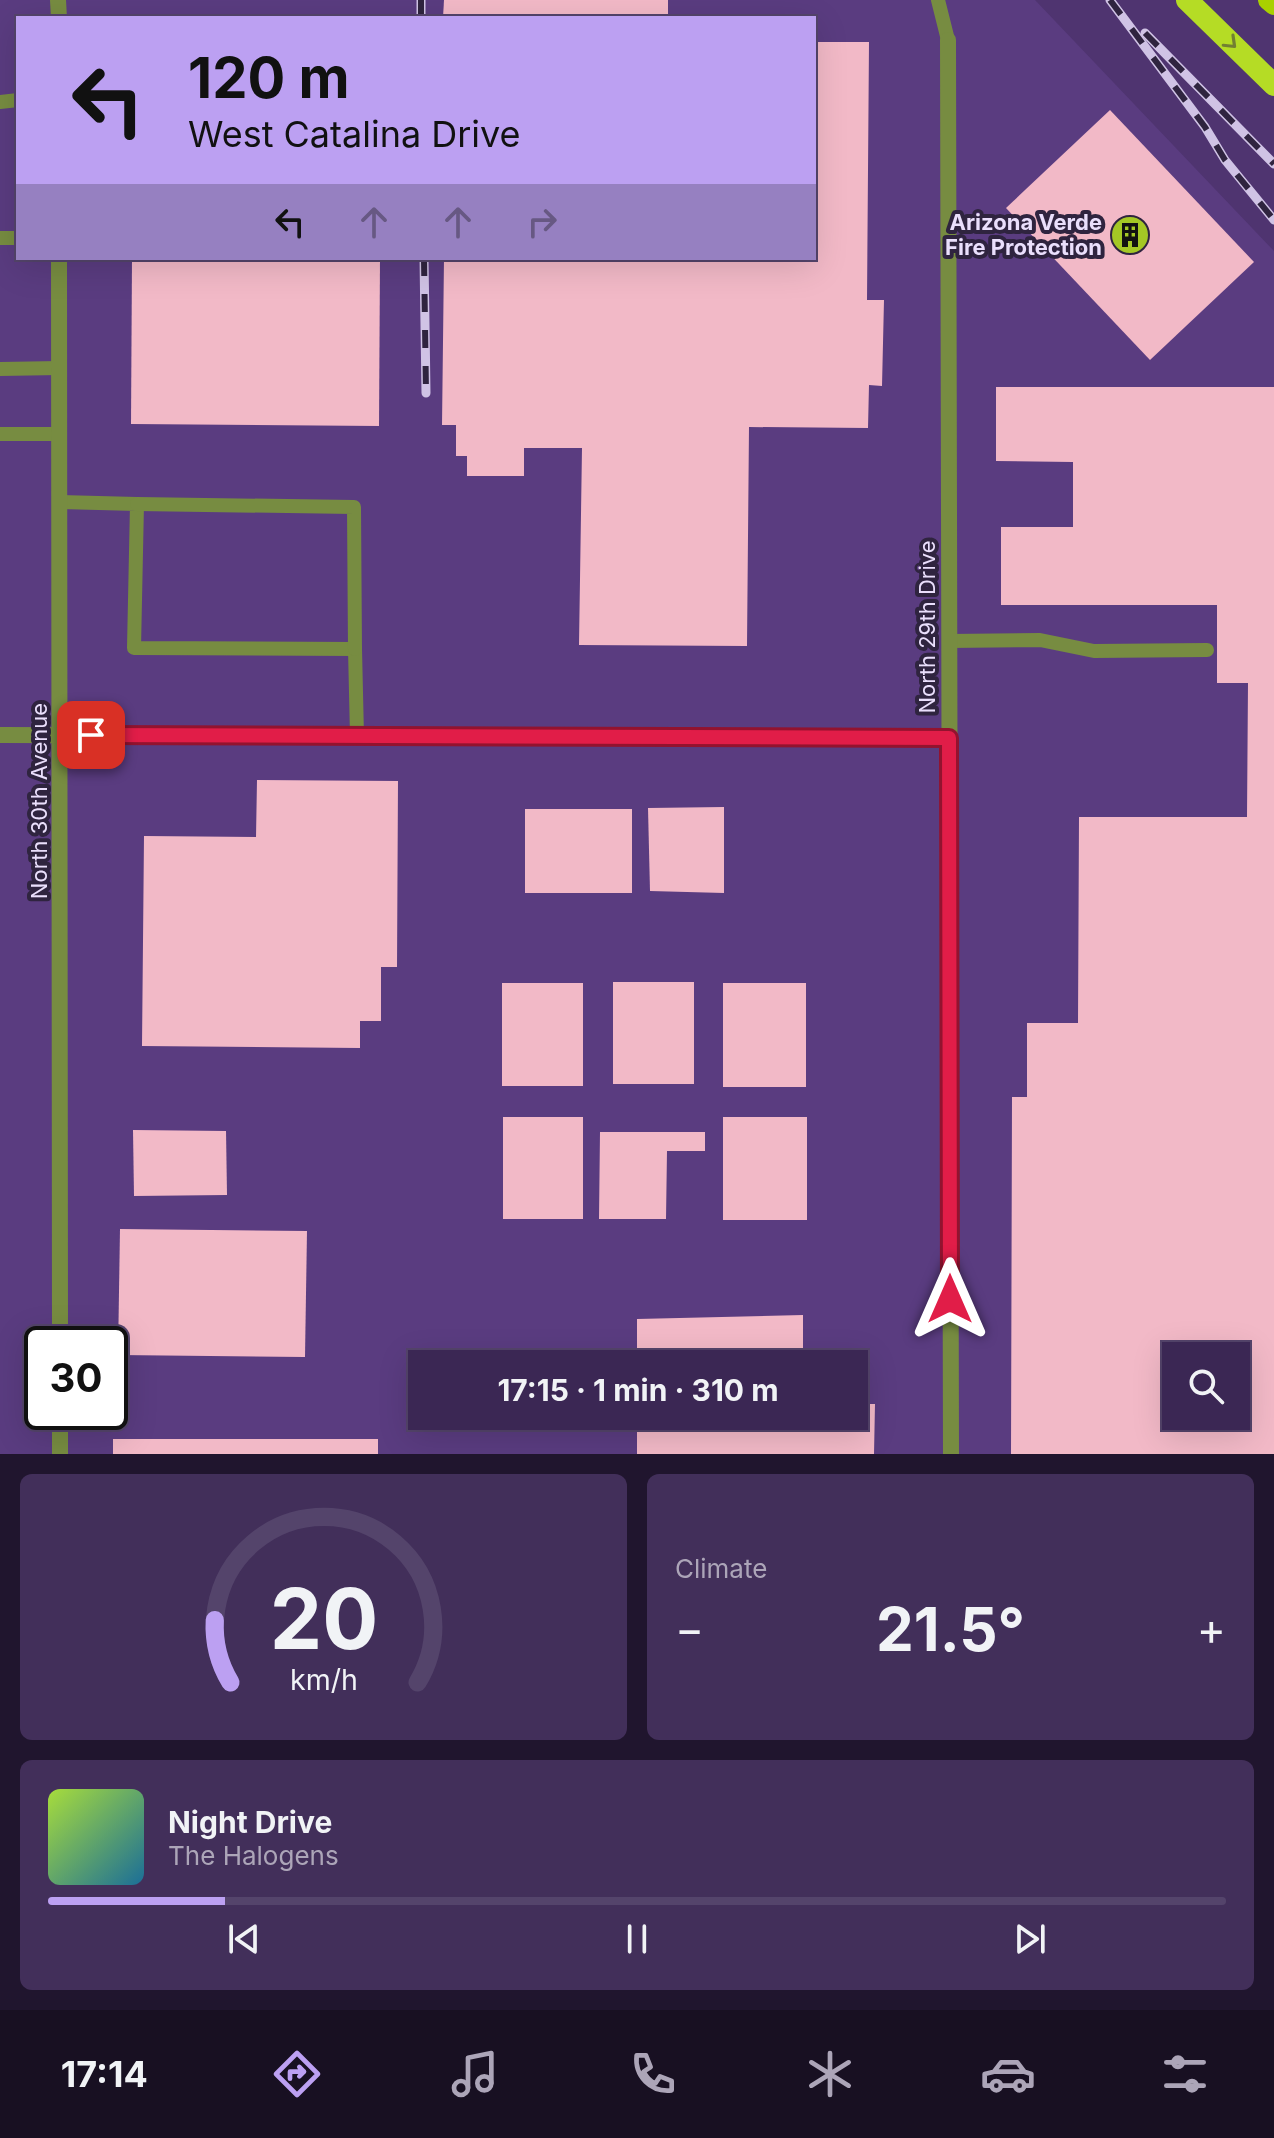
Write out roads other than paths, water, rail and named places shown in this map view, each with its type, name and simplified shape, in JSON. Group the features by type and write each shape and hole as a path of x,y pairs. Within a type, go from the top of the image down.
{"highway":[{"path":"1187,0 1274,85"}],"main road":[{"path":"1268,0 1274,5"}],"street":[{"name":"North 29th Drive","path":"948,40 951,1454"},
{"name":"North 30th Avenue","path":"59,260 60,1326"},
{"path":"0,735 949,738"},
{"path":"60,1430 60,1454"}],"lane":[{"path":"938,0 948,40"},
{"path":"0,369 60,368"},
{"path":"0,434 60,434"},
{"path":"60,502 354,507 357,736"},
{"path":"137,504 134,648 355,649"},
{"path":"949,641 1040,640 1094,651 1207,650"}],"railway":[{"path":"421,0 421,16"},
{"path":"1110,0 1205,127 1225,160 1274,220"},
{"path":"1145,33 1274,164"},
{"path":"424,260 426,393"}],"place":[{"name":"Arizona Verde Fire Protection","path":"1130,235"}]}
